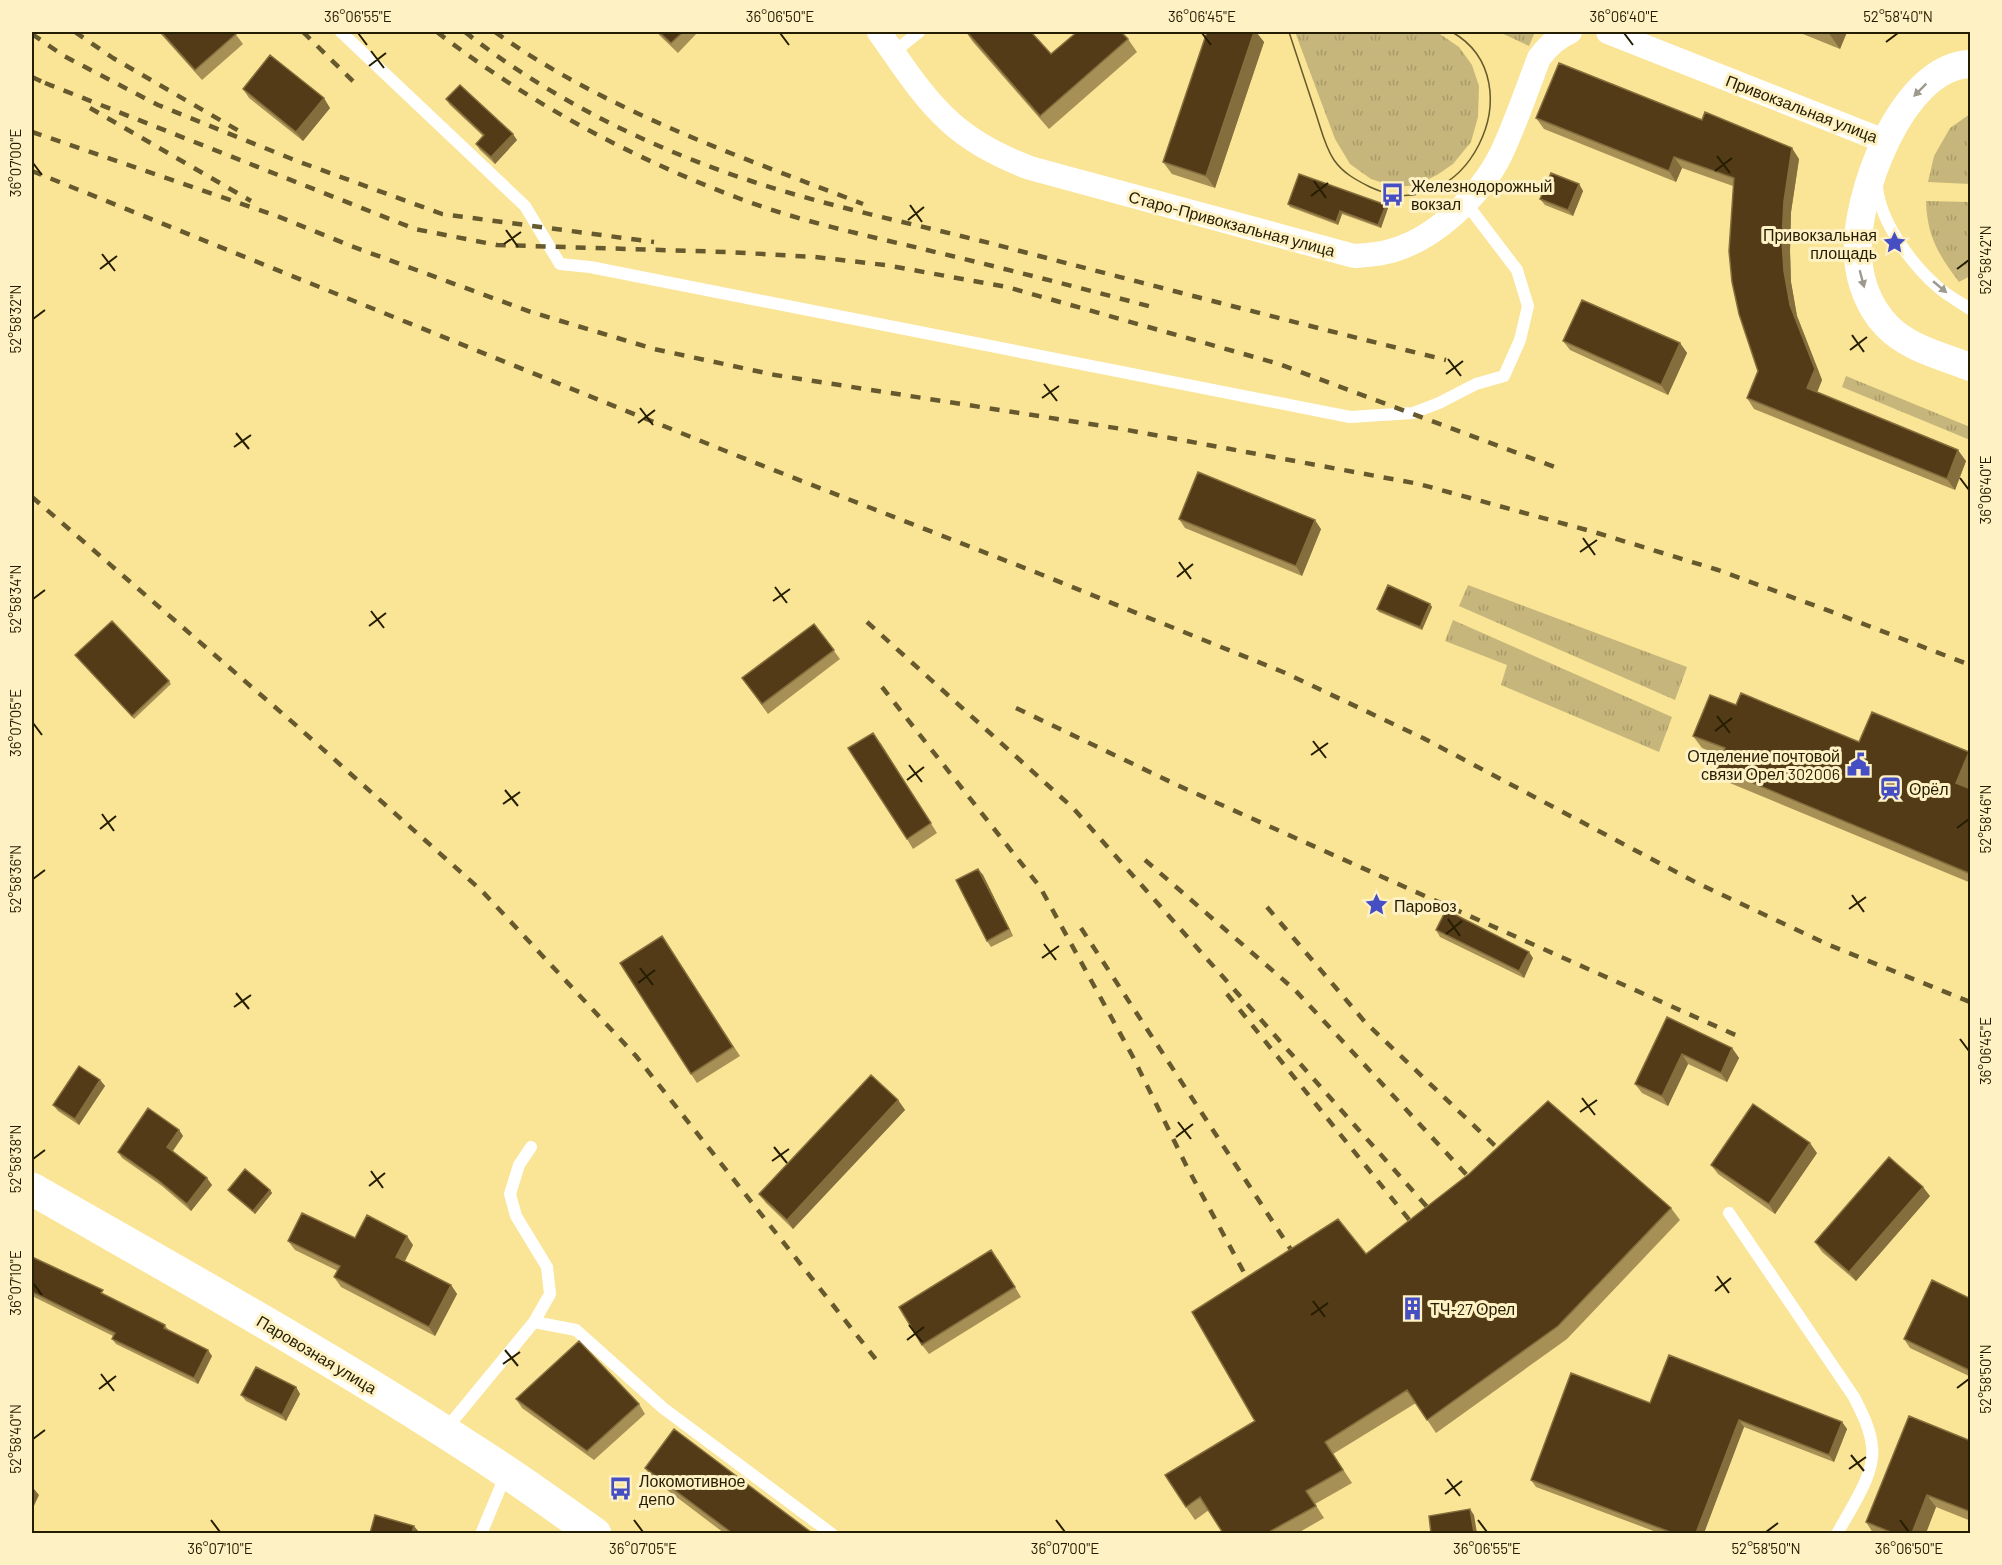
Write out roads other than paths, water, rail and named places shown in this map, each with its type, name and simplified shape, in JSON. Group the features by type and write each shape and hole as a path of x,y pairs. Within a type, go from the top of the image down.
{"main road":[{"name":"Паровозная улица","path":"32,1188 257,1318 444,1431 595,1533"}],"street":[{"name":"Старо-Привокзальная улица","path":"879,32 932,104 951,124 1001,156 1030,168 1354,256 1383,253 1409,244 1439,227 1466,203 1486,179 1502,153 1539,58 1548,46 1563,34 1570,32"},
{"name":"Привокзальная улица","path":"1608,32 1880,154 1914,96 1932,78 1961,64 1971,64"},
{"path":"1880,154 1858,232 1858,258 1862,283 1872,305 1885,324 1900,337 1918,347 1971,367"}],"lane":[{"path":"341,32 525,206 560,264 590,267 1350,417 1413,413 1476,384 1504,376 1520,340 1528,306 1517,270 1466,203"},
{"path":"894,52 919,32"},
{"path":"1880,154 1877,196 1889,224 1912,261 1940,289 1971,309"},
{"path":"444,1431 534,1322 550,1294 548,1267 516,1216 510,1194 519,1165 531,1147"},
{"path":"1729,1213 1854,1397 1866,1422 1872,1448 1868,1476 1838,1533"},
{"path":"534,1322 576,1330 663,1408 832,1533"},
{"path":"481,1533 507,1472"}],"tram line":[{"path":"1289,32 1324,138 1334,160 1355,179 1370,187 1404,195 1435,189 1460,171 1479,145 1489,114 1489,83 1477,55 1452,32"}],"railway":[{"path":"75,32 113,58 239,131"},
{"path":"303,32 360,88"},
{"path":"437,32 508,82 582,126 658,165 738,198 832,227 1152,307"},
{"path":"465,32 531,78 602,119 676,153 751,181 851,210 986,242 1446,360"},
{"path":"495,32 537,60 627,108 720,149 863,204"},
{"path":"32,34 64,56 158,105 297,161 442,214 654,242"},
{"path":"32,77 51,86"},
{"path":"45,83 415,229 497,245 815,257 885,265 1007,287 1279,364 1555,467"},
{"path":"90,108 251,201"},
{"path":"32,132 277,216 351,246 531,312 654,349 775,375 1122,429 1419,484 1594,532 1718,570 1970,665"},
{"path":"32,171 748,460 1283,672 1423,738 1697,883 1829,945 1970,1002"},
{"path":"32,497 298,727 482,891 636,1056 878,1362"},
{"path":"867,622 1073,808 1437,1218"},
{"path":"882,687 1040,887 1133,1057 1187,1167 1254,1291"},
{"path":"1016,708 1177,785 1740,1037"},
{"path":"1145,860 1295,990 1478,1187"},
{"path":"1267,907 1365,1022 1508,1158"},
{"path":"1081,928 1299,1262"},
{"path":"1227,994 1419,1232"}],"place":[{"name":"Железнодорожный вокзал","path":"1393,194"},
{"name":"Привокзальная площадь","path":"1895,243"},
{"name":"Отделение почтовой связи Орел 302006","path":"1858,764"},
{"name":"Орёл","path":"1891,788"},
{"name":"Паровоз","path":"1376,905"},
{"name":"ТЧ-27 Орел","path":"1412,1308"},
{"name":"Локомотивное депо","path":"621,1489"}]}
